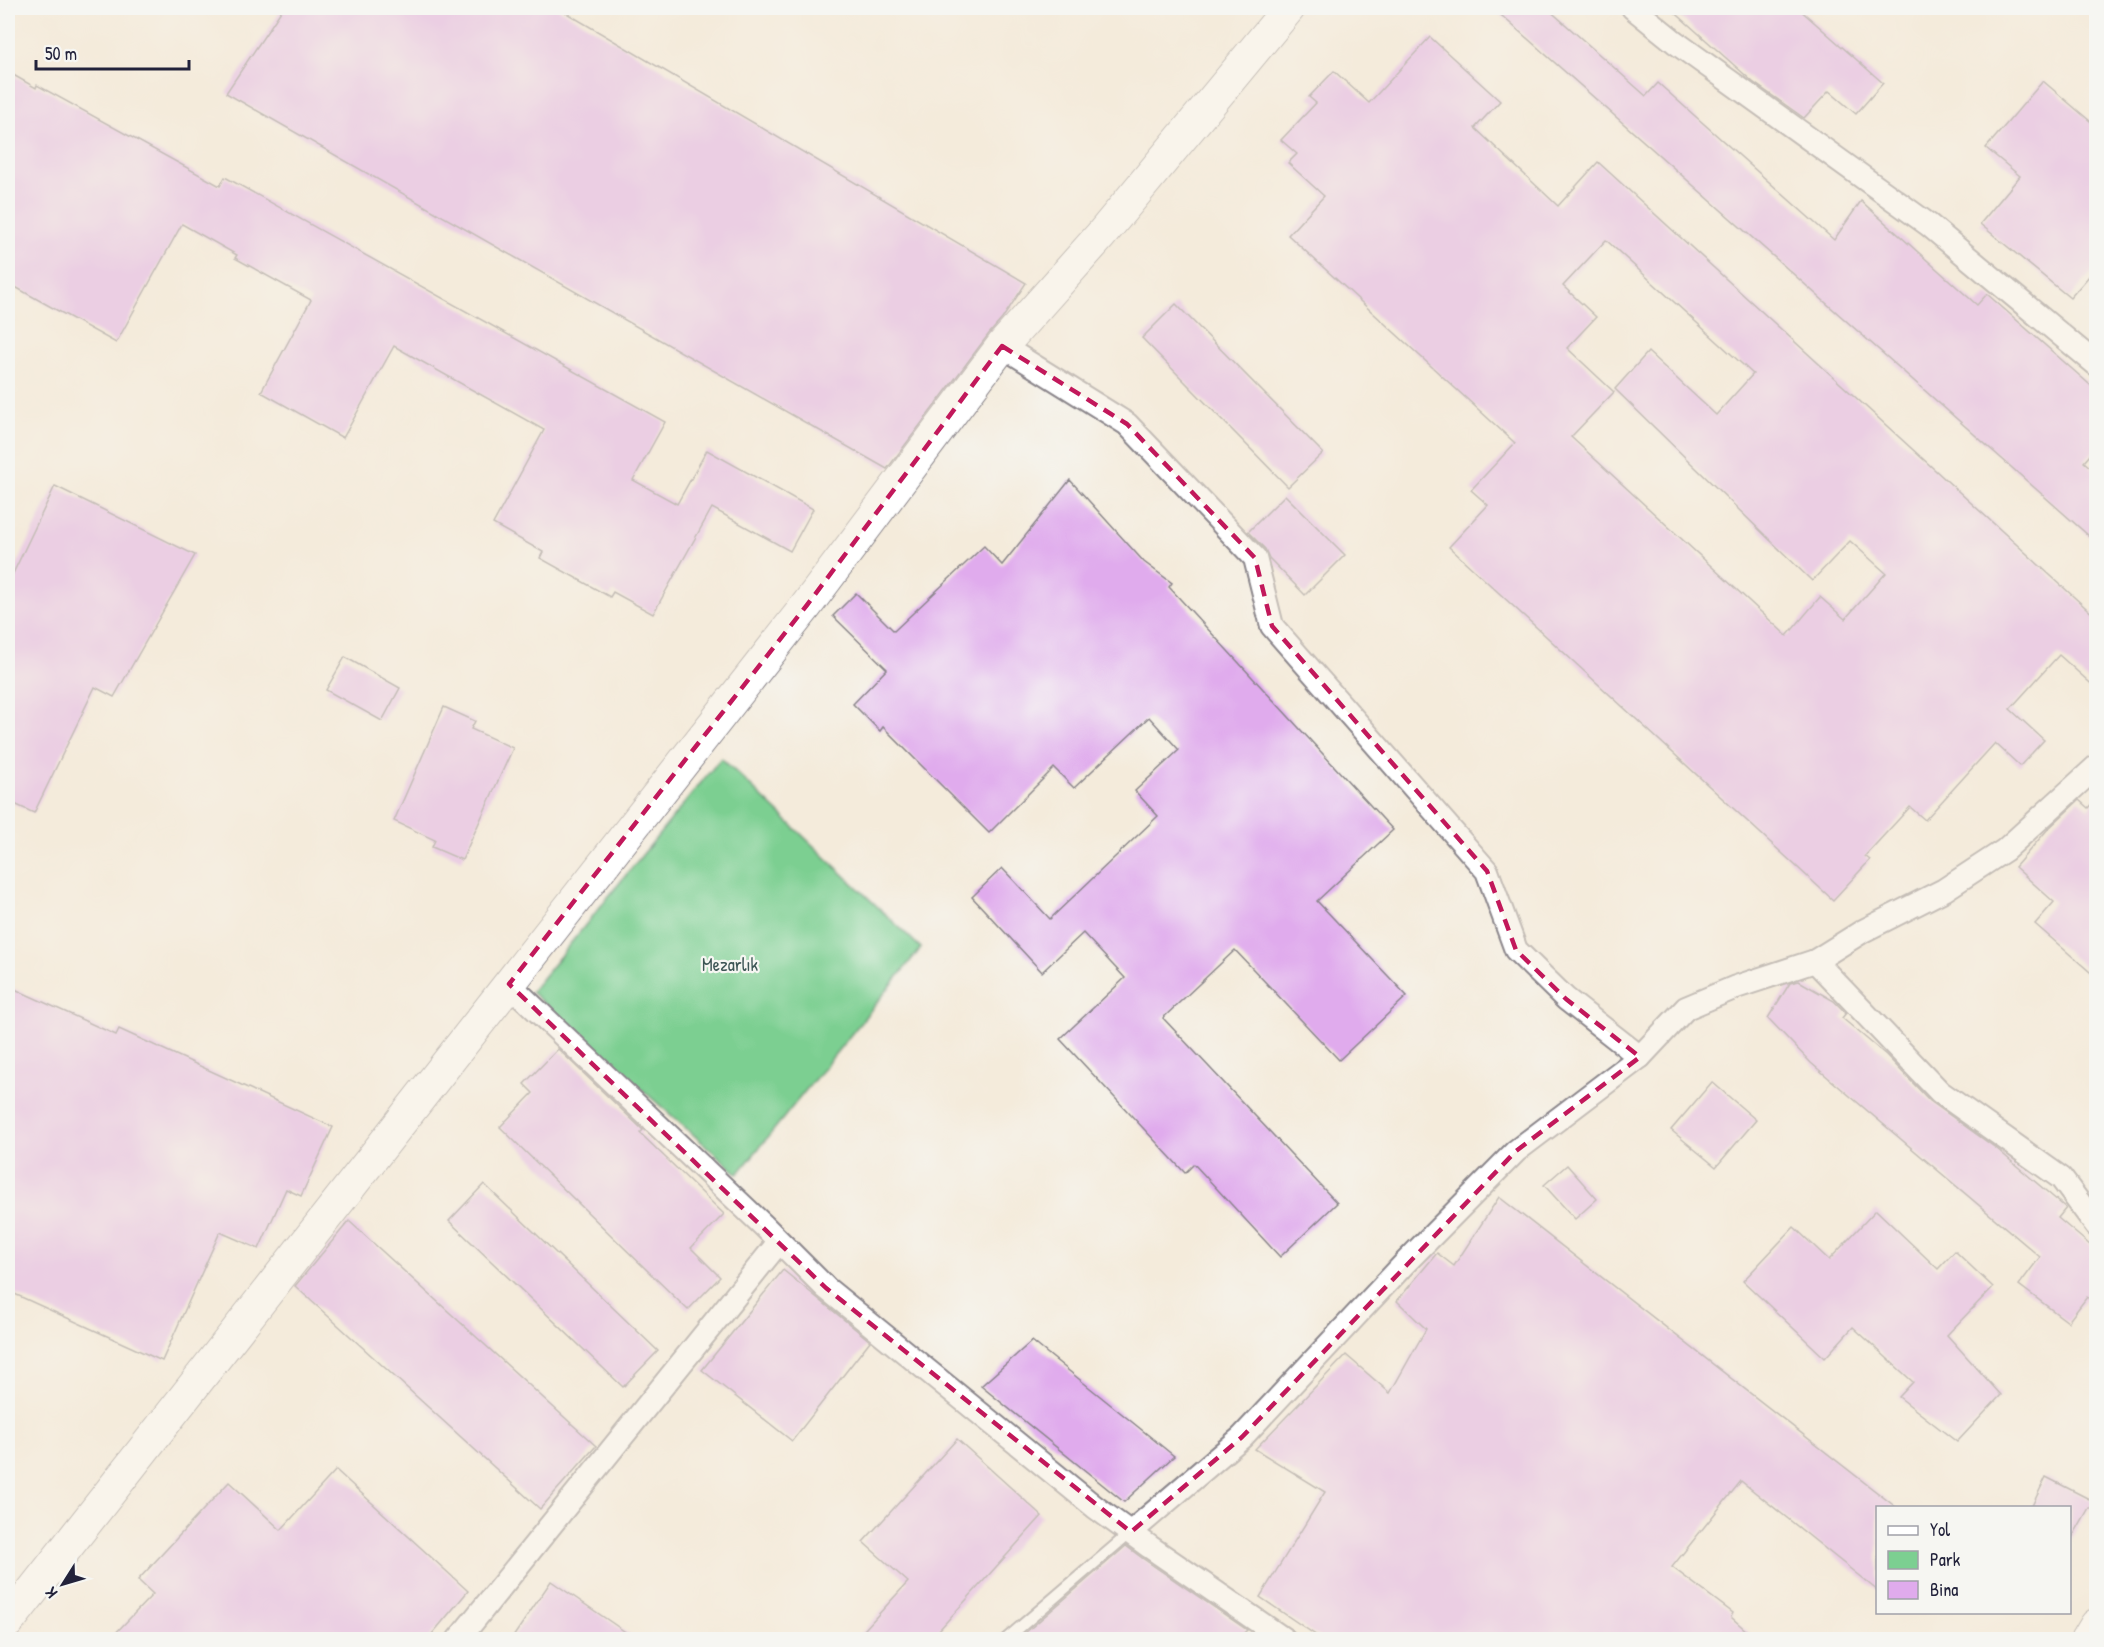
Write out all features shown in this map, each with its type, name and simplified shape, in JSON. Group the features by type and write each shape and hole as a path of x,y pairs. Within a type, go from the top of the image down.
{"street":[{"path":"1633,8 1675,42 1929,225 2097,364"},
{"path":"8,1622 807,605 1002,346 1101,235 1286,9"},
{"path":"1002,346 1127,424 1255,558 1272,626 1487,871 1516,950 1566,999 1640,1058"},
{"path":"1131,1532 1242,1437 1405,1263 1516,1151 1640,1058 1686,1008 1736,987 1815,961 1863,931 1944,890 2005,850 2097,767"},
{"path":"1815,961 1940,1092 2061,1178 2097,1225"},
{"path":"508,984 826,1288 1095,1507 1176,1566 1286,1640"},
{"path":"458,1640 779,1242"},
{"path":"2087,1640 2097,1626"}],"lane":[{"path":"1005,1640 1131,1532"}],"highlighted area":[{"path":"1002,346 1127,424 1255,558 1272,626 1487,871 1516,950 1566,999 1640,1057 1516,1151 1242,1437 1131,1532 826,1288 509,984 807,605"}],"green space":[{"name":"Mezarlık","path":"721,758 921,948 738,1174 531,992"}],"building":[{"path":"283,8 558,8 1026,283 1002,319 887,469 226,93"},
{"path":"1493,8 1547,8 1646,96 1658,83 1834,240 1861,201 1977,305 1987,294 2097,391 2097,447 2084,462 2097,473 2097,543"},
{"path":"1670,8 1798,8 1883,83 1856,114 1829,91 1804,118 1753,82"},
{"path":"1430,37 1500,101 1475,128 1558,206 1598,162 2097,618 2097,689 2059,655 2010,709 2044,740 2020,766 1995,743 1925,820 1910,807 1865,856 1870,860 1833,900 1449,547 1488,505 1471,490 1515,443 1288,235 1324,196 1288,163 1297,154 1281,140 1316,103 1309,97 1334,71 1369,103","holes":["1606,240 1753,374 1716,415 1648,352 1615,389 1812,581 1850,541 1886,573 1845,619 1820,597 1787,636 1571,437 1614,392 1567,348 1596,317 1563,286"]},
{"path":"8,72 36,88 37,85 220,186 225,177 665,422 633,480 677,504 707,450 813,509 790,551 712,508 653,614 613,592 610,597 540,558 543,552 493,524 544,430 394,346 343,438 261,392 311,300 235,258 237,255 182,224 116,343 8,283"},
{"path":"2043,81 2097,127 2097,267 2070,298 1980,224 2020,176 1986,148"},
{"path":"1176,304 1323,453 1288,487 1142,338"},
{"path":"1070,480 1144,562 1172,583 1169,587 1393,830 1317,901 1407,996 1339,1060 1235,950 1163,1018 1337,1203 1280,1257 1194,1164 1185,1173 1060,1039 1125,978 1083,933 1042,972 972,897 1002,868 1050,919 1158,816 1135,791 1179,750 1149,717 1074,788 1054,768 989,833 883,727 880,731 853,704 887,669 833,616 856,593 894,631 984,546 1002,565"},
{"path":"55,486 195,555 114,697 95,687 34,813 8,801 8,584"},
{"path":"1285,495 1345,555 1305,595 1269,558 1265,549 1248,532"},
{"path":"345,657 400,688 382,721 326,690"},
{"path":"444,707 475,721 471,729 513,748 462,860 432,847 435,840 394,821"},
{"path":"2097,798 2097,978 2035,924 2054,902 2015,867 2048,829 2079,800 2088,808"},
{"path":"1799,981 1834,1001 1846,1013 1842,1018 1886,1055 1930,1101 1997,1149 2066,1208 2058,1218 2097,1251 2097,1305 2087,1297 2068,1322 2019,1285 2040,1257 1811,1063 1768,1018 1790,983"},
{"path":"8,986 116,1035 119,1029 333,1127 301,1196 286,1189 259,1249 220,1232 162,1361 8,1291"},
{"path":"558,1049 643,1130 640,1133 724,1214 691,1248 720,1277 688,1310 500,1127 533,1093 524,1084"},
{"path":"1712,1082 1756,1120 1716,1167 1671,1130"},
{"path":"1567,1165 1597,1199 1575,1219 1544,1185"},
{"path":"484,1184 658,1351 623,1387 449,1221"},
{"path":"1499,1197 1894,1506 1876,1506 1876,1589 1741,1481 1672,1567 1733,1613 1731,1617 1757,1640 1323,1640 1260,1597 1325,1492 1255,1449 1346,1355 1390,1393 1426,1329 1397,1301 1437,1253 1454,1266"},
{"path":"1876,1210 1938,1269 1955,1251 1993,1287 1947,1335 2001,1395 1957,1442 1899,1397 1913,1382 1853,1327 1825,1358 1743,1281 1794,1227 1829,1260"},
{"path":"349,1221 596,1446 540,1509 295,1286"},
{"path":"783,1270 870,1341 792,1441 702,1370"},
{"path":"1032,1341 1174,1456 1124,1502 981,1386"},
{"path":"957,1439 1042,1516 930,1640 855,1640 908,1582 863,1542"},
{"path":"336,1470 468,1591 427,1640 109,1640 153,1594 138,1580 229,1482 281,1530"},
{"path":"2046,1477 2097,1503 2097,1508 2089,1508 2071,1539 2071,1506 2032,1506"},
{"path":"1126,1546 1247,1630 1236,1640 1017,1640"},
{"path":"551,1581 637,1640 511,1640"}]}
